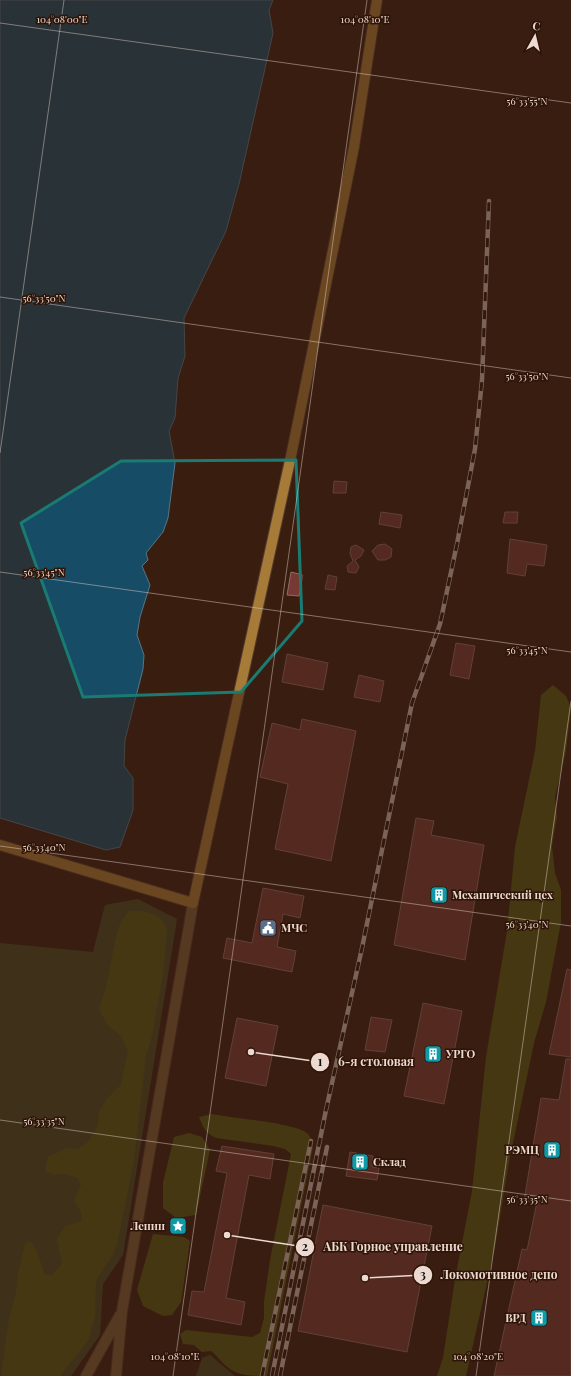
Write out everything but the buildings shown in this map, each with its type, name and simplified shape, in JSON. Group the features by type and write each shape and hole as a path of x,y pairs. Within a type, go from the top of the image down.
{"street":[{"path":"116,1376 122,1311 193,903 289,464 355,142 377,0"},
{"path":"0,845 193,903"},
{"path":"86,1376 122,1311"}],"highlighted area":[{"path":"296,460 302,621 241,692 83,697 21,523 121,461"}],"green space":[{"path":"138,899 177,919 123,1255 103,1284 100,1335 71,1376 0,1376 0,943 93,952 105,905"},
{"path":"210,1355 235,1376 196,1376 202,1358"}],"shaded area":[{"path":"553,685 566,696 571,708 566,751 555,797 557,817 552,846 555,873 561,890 561,922 546,1002 534,1043 509,1162 495,1247 466,1376 437,1376 443,1358 455,1279 472,1191 486,1057 507,931 515,847 535,751 541,695"},
{"path":"130,911 142,911 157,916 161,919 167,929 163,974 152,1036 146,1055 134,1160 117,1244 112,1256 96,1280 95,1316 89,1339 60,1376 1,1376 9,1319 16,1293 18,1275 25,1244 30,1241 37,1252 45,1275 52,1275 62,1264 57,1238 66,1226 82,1221 81,1211 74,1201 81,1185 78,1178 65,1174 53,1175 45,1170 48,1157 67,1148 78,1149 88,1142 98,1124 99,1112 106,1100 121,1085 128,1051 121,1036 107,1024 99,1009 106,986 119,928 121,922"},
{"path":"212,1114 293,1127 309,1135 313,1147 267,1376 239,1373 229,1369 211,1351 202,1352 194,1345 183,1344 180,1334 186,1330 252,1337 260,1333 264,1318 264,1302 270,1260 291,1154 285,1149 273,1146 216,1138 209,1134 199,1117"},
{"path":"189,1133 202,1137 210,1150 196,1215 176,1218 163,1208 163,1183 174,1137"},
{"path":"153,1234 184,1237 190,1241 181,1302 172,1315 163,1316 143,1306 137,1290"}],"water":[{"path":"0,0 273,0 269,10 273,33 239,184 226,231 184,318 185,356 178,378 175,418 169,431 175,463 168,518 163,532 146,553 148,560 142,566 150,585 140,617 137,635 144,655 143,669 125,740 124,766 133,778 133,810 120,847 106,850 0,818"}],"railway":[{"path":"272,1376 326,1110 362,948 412,703 440,624 475,449 482,380 489,201"},
{"path":"262,1376 311,1141"},
{"path":"280,1376 327,1147"}],"place":[{"name":"Механический цех","path":"439,895"},
{"name":"МЧС","path":"268,928"},
{"name":"6-я столовая","path":"251,1052"},
{"name":"УРГО","path":"433,1054"},
{"name":"РЭМЦ","path":"552,1150"},
{"name":"Склад","path":"360,1162"},
{"name":"Ленин","path":"178,1226"},
{"name":"АБК Горное управление","path":"227,1235"},
{"name":"Локомотивное депо","path":"365,1278"},
{"name":"ВРД","path":"539,1318"}]}
